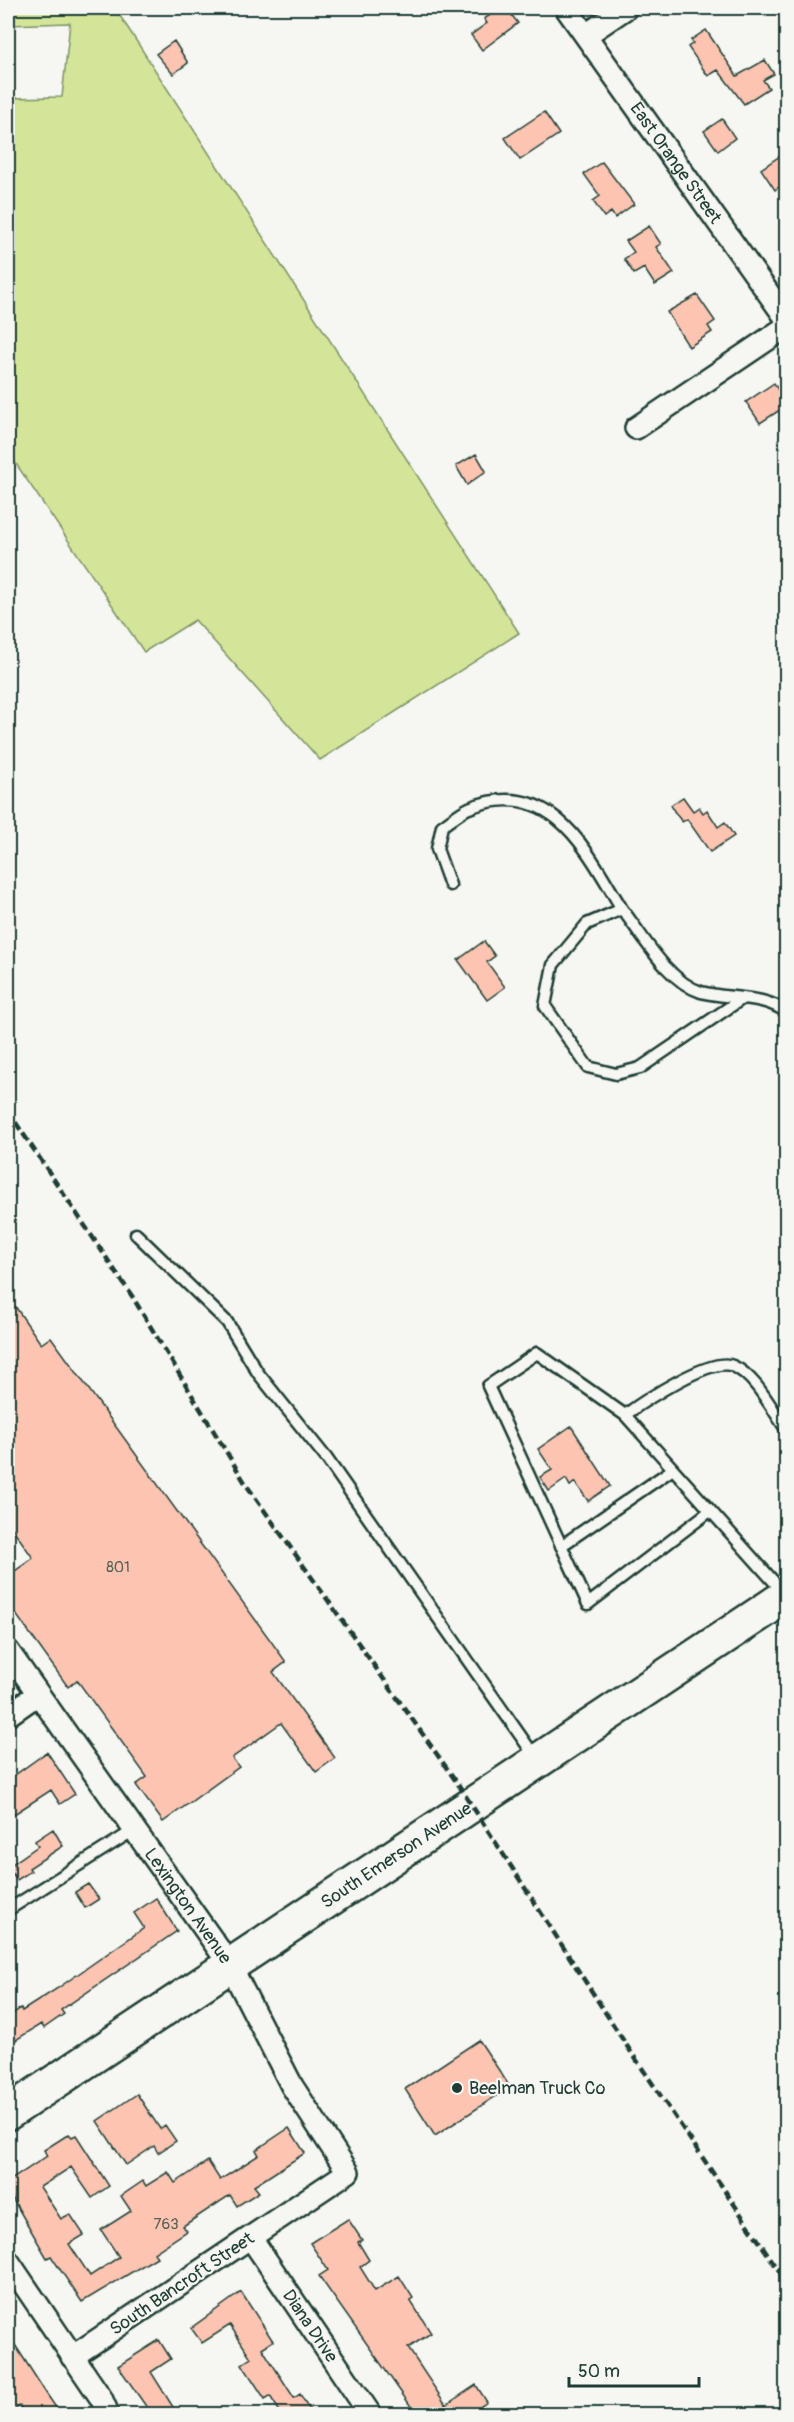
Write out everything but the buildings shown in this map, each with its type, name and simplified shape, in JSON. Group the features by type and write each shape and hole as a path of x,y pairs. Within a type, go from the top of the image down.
{"main road":[{"name":"South Emerson Avenue","path":"8,2113 786,1596"}],"street":[{"name":"East Orange Street","path":"566,8 786,318"},
{"path":"585,35 626,8"},
{"path":"636,428 786,327"},
{"name":"Lexington Avenue","path":"8,1651 230,1965 292,2086 348,2172"},
{"path":"8,1715 38,1694"},
{"name":"South Bancroft Street","path":"72,2357 348,2172"},
{"name":"Diana Drive","path":"250,2238 370,2415"},
{"path":"8,2261 108,2415"}],"lane":[{"path":"450,885 437,849 442,826 469,808 503,800 534,804 554,816 580,840 622,909 683,983 701,992 779,1006 786,1012"},
{"path":"622,909 587,924 553,965 545,1006 588,1067 616,1074 640,1068 743,998"},
{"path":"136,1234 227,1322 258,1373 327,1459 538,1761"},
{"path":"710,1510 588,1604 488,1386 537,1353 625,1415 673,1468 786,1596"},
{"path":"625,1415 661,1391 715,1365 731,1365 747,1376 786,1430"},
{"path":"561,1546 673,1468"},
{"path":"8,1910 134,1830"}],"green space":[{"path":"8,8 115,8 519,633 320,760 195,620 144,652 8,452 8,98 62,97 70,23 8,25"}],"railway":[{"path":"8,1111 132,1296 247,1486 458,1784 625,2043 786,2281"}],"place":[{"name":"Beelman Truck Co","path":"457,2088"}]}
